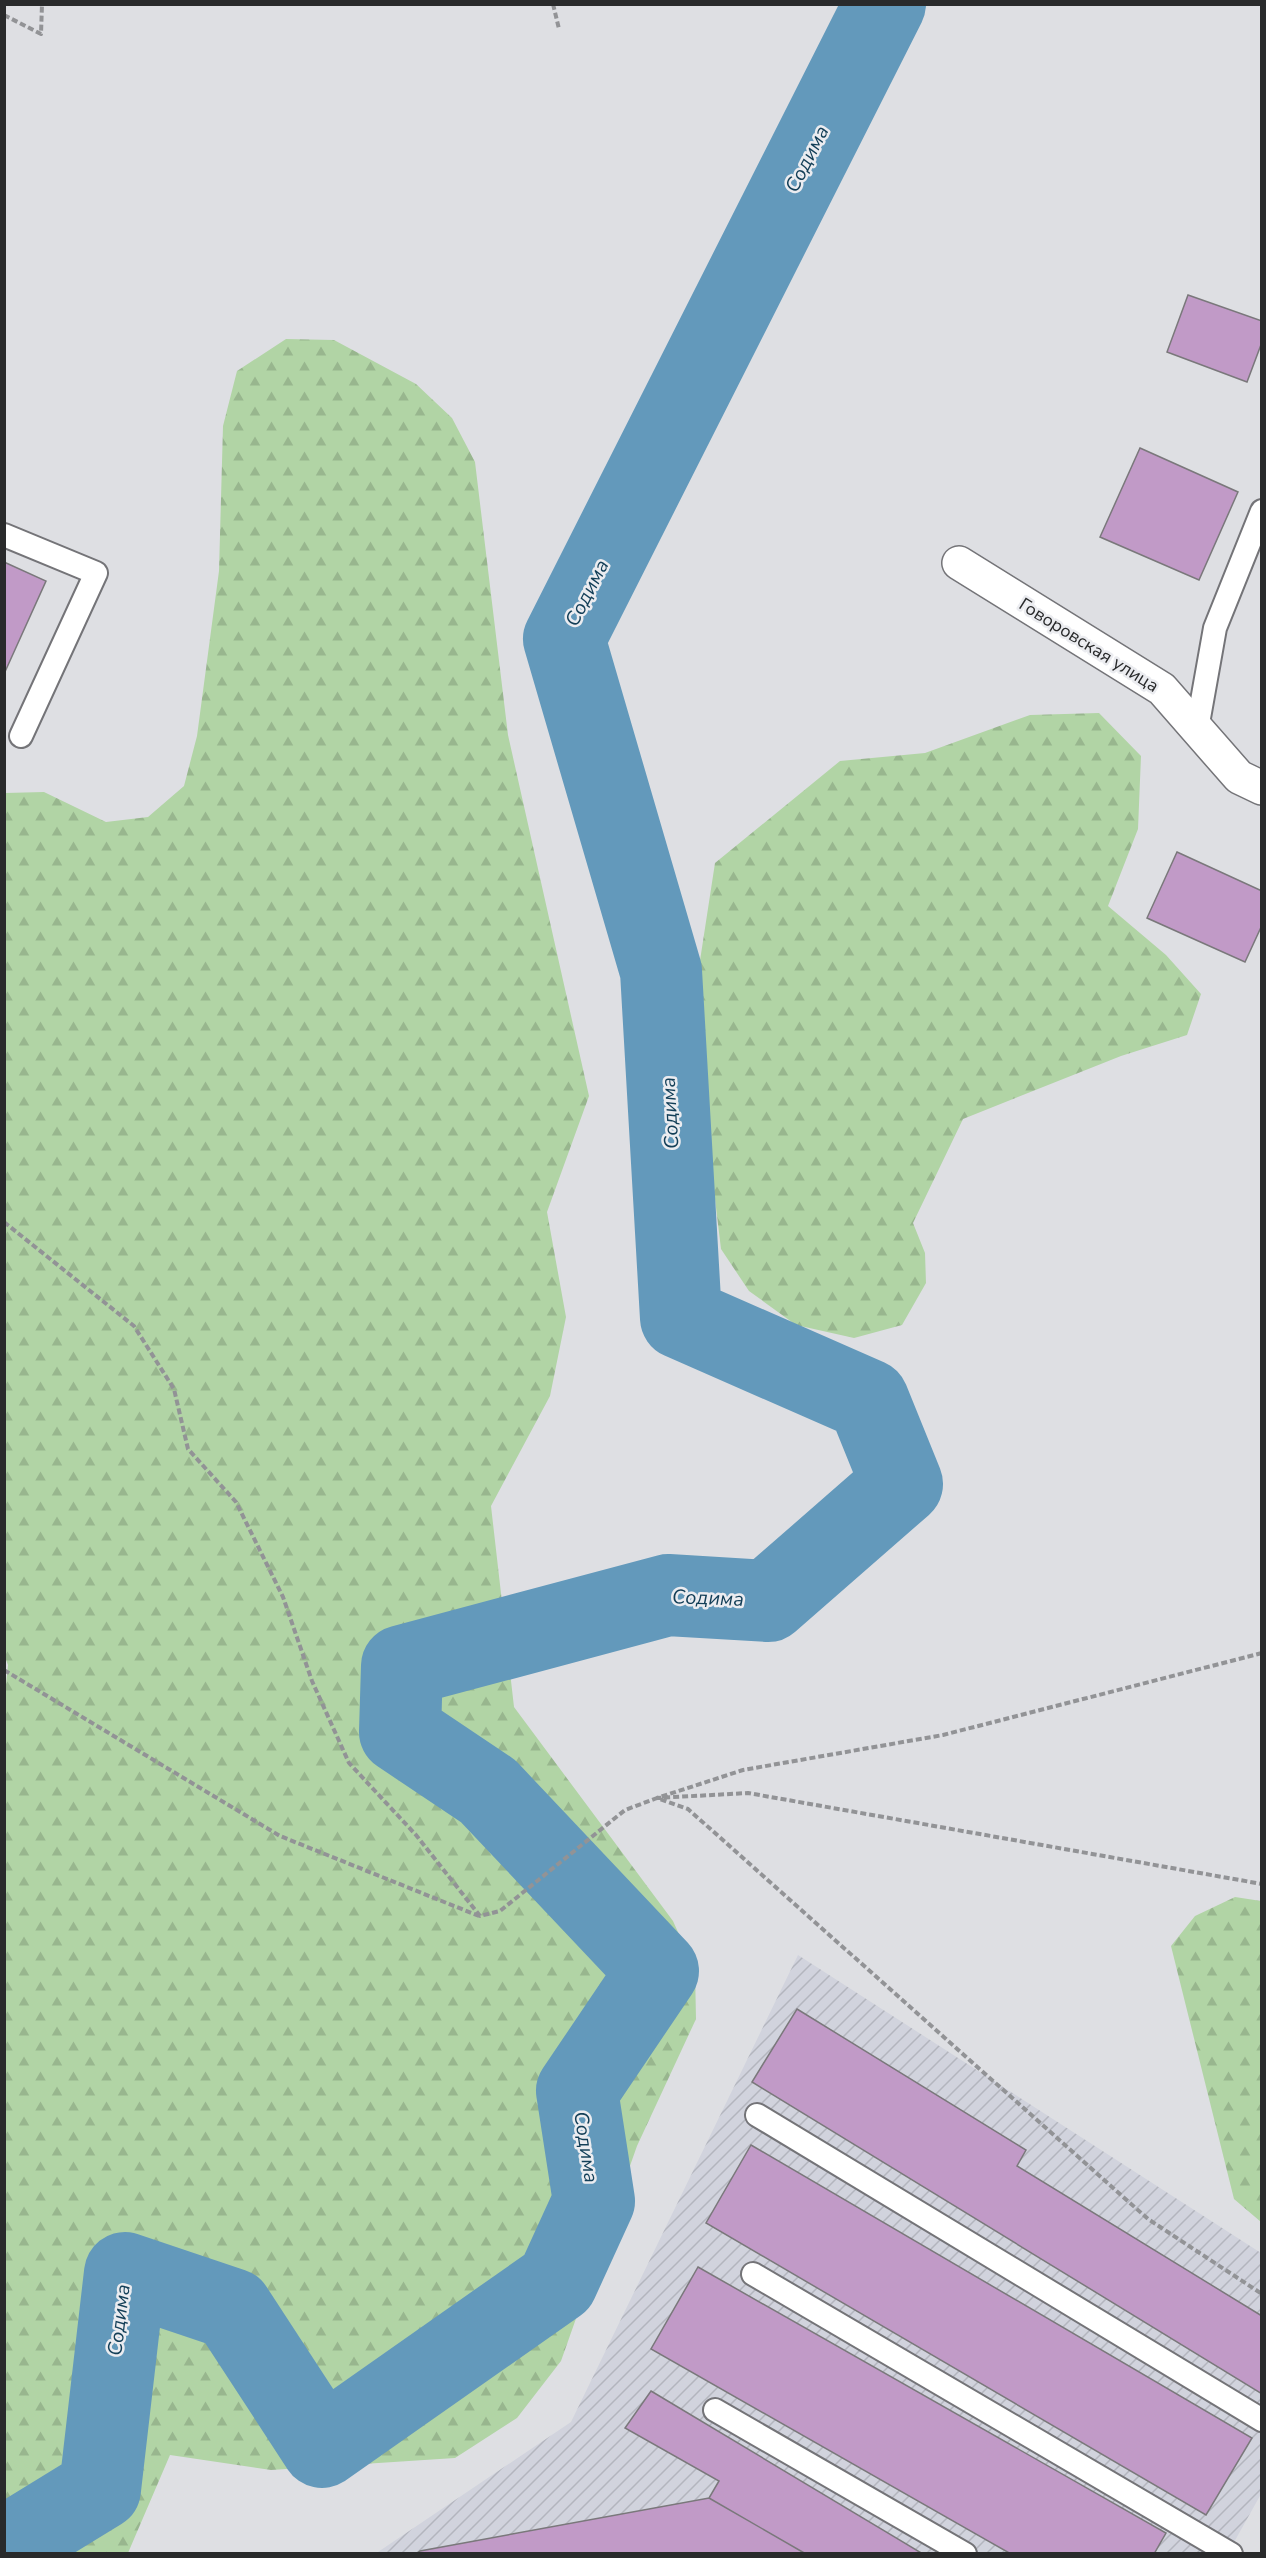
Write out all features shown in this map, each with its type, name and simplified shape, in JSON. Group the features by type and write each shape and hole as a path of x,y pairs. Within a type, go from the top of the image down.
{"street":[{"name":"Говоровская улица","path":"958,563 1162,689 1239,777 1262,788"}],"lane":[{"path":"1197,729 1215,628 1262,511"},
{"path":"4,535 96,573 21,736"},
{"path":"757,2115 1262,2420"},
{"path":"753,2274 1231,2553"},
{"path":"715,2410 965,2553"}],"path":[{"path":"4,15 41,34 42,4"},
{"path":"553,4 559,29"},
{"path":"4,1222 134,1326 174,1389 189,1449 236,1502 278,1586 312,1681 349,1762 416,1835 480,1916"},
{"path":"4,1670 279,1836 480,1916 500,1911 625,1810 657,1797 743,1770 943,1735 1262,1653"},
{"path":"657,1797 748,1793 1262,1884"},
{"path":"657,1797 688,1809 1148,2219 1262,2294"}],"shaded area":[{"path":"798,1955 1261,2253 1261,2494 1228,2553 375,2554 571,2422"}],"green space":[{"path":"286,339 334,340 416,384 452,418 475,462 508,735 589,1096 547,1212 566,1317 550,1396 491,1506 514,1707 673,1921 695,1970 696,2019 637,2146 561,2361 517,2418 455,2458 271,2470 170,2455 128,2553 5,2553 4,1703 8,1665 4,1655 5,793 44,792 106,822 148,817 184,786 197,736 219,571 223,426 237,371"},
{"path":"1099,713 1141,756 1138,829 1108,906 1166,955 1201,994 1187,1035 1121,1056 963,1119 913,1223 925,1253 926,1283 902,1325 854,1338 796,1325 749,1291 721,1249 705,1116 697,980 715,863 840,761 925,753 1030,715"},
{"path":"1235,1897 1261,1901 1261,2222 1234,2199 1171,1946 1195,1916"}],"building":[{"path":"1188,295 1262,321 1262,342 1247,382 1167,352"},
{"path":"1140,448 1238,492 1199,580 1100,537"},
{"path":"4,562 46,581 4,674"},
{"path":"1177,852 1262,891 1262,925 1245,962 1147,918"},
{"path":"797,2009 1026,2150 1017,2166 1262,2316 1262,2394 752,2082"},
{"path":"751,2145 1252,2438 1206,2515 706,2223"},
{"path":"698,2267 1166,2533 1154,2554 1011,2554 651,2349"},
{"path":"651,2391 923,2554 806,2554 709,2498 719,2481 625,2428"},
{"path":"709,2498 806,2554 416,2554 420,2551"}],"waterway":[{"name":"Содима","path":"4,2548 100,2489 125,2273 232,2309 322,2447 557,2282 594,2201 577,2091 658,1971 488,1791 400,1732 402,1666 668,1595 768,1601 902,1484 868,1400 681,1318 661,971 564,639 885,4"}]}
